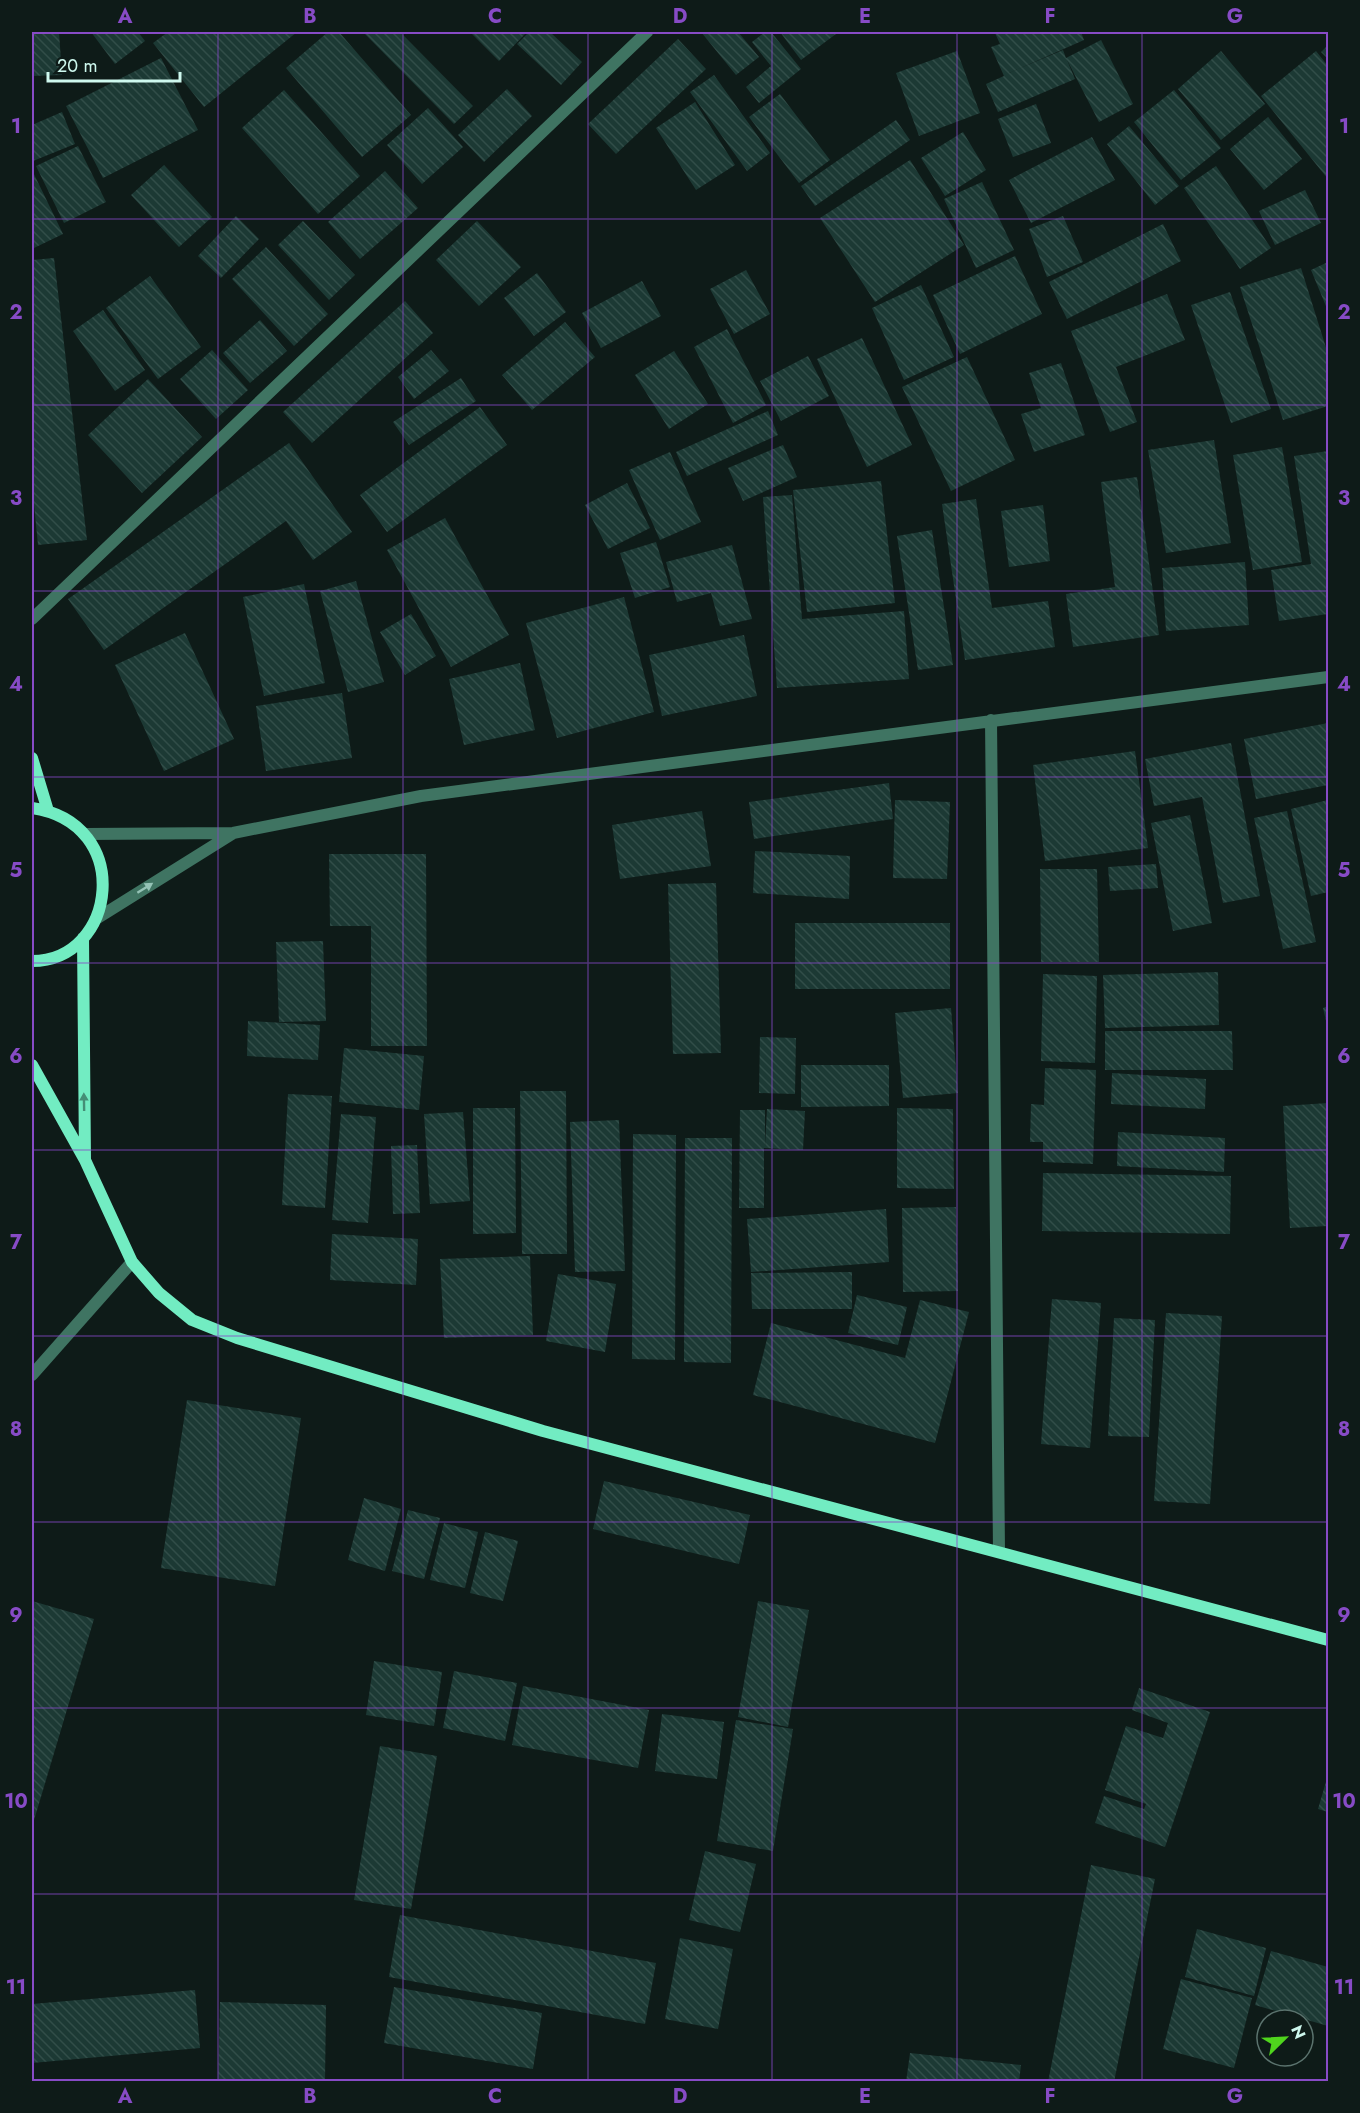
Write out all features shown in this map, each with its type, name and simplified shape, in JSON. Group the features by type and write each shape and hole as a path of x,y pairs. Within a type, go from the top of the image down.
{"street":[{"path":"32,619 647,32"},
{"path":"85,834 233,833 421,796 1329,677"},
{"path":"991,720 999,1552"},
{"path":"32,758 48,811"},
{"path":"32,808 48,811 69,820 85,834 97,853 103,874 103,897 96,919 83,938 63,953 32,961"},
{"path":"96,919 233,833"},
{"path":"83,938 85,1160"},
{"path":"32,1065 85,1160 132,1262 159,1293 192,1320 237,1338 543,1431 1329,1640"},
{"path":"32,1375 132,1262"}],"building":[{"path":"32,32 59,32 62,75 32,76"},
{"path":"91,32 138,32 145,41 115,64"},
{"path":"168,32 297,32 204,107 153,43"},
{"path":"328,32 339,32 411,115 362,157 286,68"},
{"path":"363,32 400,32 473,106 454,124"},
{"path":"470,32 523,32 525,34 499,61"},
{"path":"529,32 550,32 582,62 561,85 517,44"},
{"path":"701,32 738,32 759,57 736,75"},
{"path":"765,32 771,32 801,69 759,103 746,87 771,66 752,42"},
{"path":"780,32 834,32 836,34 801,60"},
{"path":"1081,32 1084,40 1009,73 1063,50 1066,58 1101,40 1133,104 1099,122 1067,60 1075,79 998,112 986,84 1004,76 991,47 1000,44 995,33"},
{"path":"678,39 706,69 616,154 588,124"},
{"path":"1328,45 1328,59 1321,52"},
{"path":"957,51 980,113 919,136 896,73"},
{"path":"1221,51 1265,104 1221,140 1178,89"},
{"path":"1316,51 1328,66 1328,179 1261,96"},
{"path":"161,58 198,130 103,178 66,106"},
{"path":"714,75 770,153 747,171 690,92"},
{"path":"507,89 532,116 484,162 458,135"},
{"path":"284,90 360,176 318,214 242,128"},
{"path":"1174,90 1221,148 1181,180 1134,122"},
{"path":"780,94 830,160 799,183 749,117"},
{"path":"695,102 735,165 696,190 656,128"},
{"path":"1036,104 1051,143 1013,157 998,119"},
{"path":"428,108 463,147 422,184 387,145"},
{"path":"62,112 75,144 33,161 32,125"},
{"path":"1268,117 1302,159 1264,190 1230,149"},
{"path":"896,120 910,140 815,206 801,186"},
{"path":"1129,126 1179,186 1155,205 1107,144"},
{"path":"963,132 986,170 945,196 921,158"},
{"path":"1092,137 1115,180 1031,223 1009,180"},
{"path":"78,146 106,202 64,223 36,166"},
{"path":"910,160 964,245 875,302 820,218"},
{"path":"164,165 212,217 179,247 131,195"},
{"path":"1216,166 1271,248 1240,269 1184,188"},
{"path":"32,170 63,234 34,248 32,243"},
{"path":"385,171 418,208 360,259 328,222"},
{"path":"982,182 1014,250 976,268 944,199"},
{"path":"1305,190 1321,223 1275,245 1259,211"},
{"path":"236,216 259,239 221,278 198,256"},
{"path":"1063,216 1083,262 1047,277 1029,229"},
{"path":"303,221 355,275 329,300 278,245"},
{"path":"477,221 521,267 479,306 436,260"},
{"path":"1163,224 1181,261 1067,319 1049,282"},
{"path":"266,247 328,314 294,346 232,279"},
{"path":"1015,256 1042,314 960,354 933,295"},
{"path":"54,258 87,540 38,545 32,484 32,260"},
{"path":"1328,262 1328,311 1311,270"},
{"path":"1301,268 1328,354 1328,406 1283,420 1240,287"},
{"path":"746,270 770,314 734,334 710,289"},
{"path":"537,273 566,312 534,336 504,298"},
{"path":"150,276 201,347 158,379 106,308"},
{"path":"642,281 661,316 601,348 582,313"},
{"path":"921,285 954,357 904,380 872,308"},
{"path":"1230,292 1271,409 1231,423 1191,305"},
{"path":"1167,294 1185,340 1116,367 1137,422 1110,432 1071,331"},
{"path":"405,301 433,333 312,443 283,412"},
{"path":"103,310 145,370 115,391 73,331"},
{"path":"260,320 287,351 250,383 223,353"},
{"path":"565,322 595,357 532,410 502,375"},
{"path":"727,329 766,405 733,423 694,347"},
{"path":"862,338 912,445 867,467 817,359"},
{"path":"212,350 248,390 216,419 180,379"},
{"path":"431,350 449,371 414,399 398,377"},
{"path":"674,351 708,404 669,429 635,375"},
{"path":"808,356 829,396 781,421 760,381"},
{"path":"967,357 1015,460 951,491 902,387"},
{"path":"1061,363 1085,435 1034,452 1021,414 1041,408 1029,373"},
{"path":"461,378 476,401 409,445 393,422"},
{"path":"148,379 202,437 142,493 88,435"},
{"path":"480,407 507,445 387,532 360,495"},
{"path":"768,411 778,435 687,476 676,452"},
{"path":"1214,440 1231,543 1166,553 1148,450"},
{"path":"289,443 352,532 313,560 286,521 104,650 68,599"},
{"path":"783,445 797,477 743,501 728,468"},
{"path":"1282,447 1302,562 1253,570 1233,455"},
{"path":"1328,451 1328,614 1279,621 1271,570 1311,564 1294,456"},
{"path":"670,452 701,522 660,540 629,470"},
{"path":"1137,477 1159,635 1073,647 1066,594 1115,587 1101,482"},
{"path":"881,481 895,603 807,612 793,490"},
{"path":"627,483 650,528 608,549 585,505"},
{"path":"792,495 802,619 904,611 909,679 777,688 763,497"},
{"path":"976,499 992,608 1048,601 1055,647 965,660 942,504"},
{"path":"1043,505 1050,561 1009,567 1001,511"},
{"path":"445,518 509,635 451,667 387,550"},
{"path":"932,530 953,665 918,670 897,536"},
{"path":"656,542 670,587 635,598 620,553"},
{"path":"732,545 752,619 720,626 711,593 677,602 666,562"},
{"path":"1245,562 1249,625 1166,631 1162,568"},
{"path":"356,581 384,682 348,692 320,591"},
{"path":"304,584 325,683 264,696 243,597"},
{"path":"624,597 654,712 557,738 526,623"},
{"path":"411,614 436,656 405,675 380,632"},
{"path":"185,633 234,739 164,771 115,665"},
{"path":"744,635 757,696 662,716 649,655"},
{"path":"520,663 535,730 464,745 449,679"},
{"path":"342,693 352,758 266,771 256,706"},
{"path":"1328,723 1328,785 1256,799 1244,739"},
{"path":"1231,743 1260,896 1223,903 1202,797 1154,806 1145,759"},
{"path":"1135,751 1148,848 1045,861 1033,765"},
{"path":"889,783 893,819 754,839 749,802"},
{"path":"895,800 950,802 947,879 893,878"},
{"path":"1328,800 1328,892 1311,896 1291,809"},
{"path":"702,811 711,866 620,879 612,825"},
{"path":"1287,811 1316,942 1283,949 1254,818"},
{"path":"1190,815 1212,923 1173,931 1151,823"},
{"path":"755,851 850,856 849,899 753,893"},
{"path":"329,854 426,854 427,1046 371,1046 371,926 330,926"},
{"path":"1156,864 1158,888 1110,891 1108,867"},
{"path":"1040,869 1097,869 1099,962 1041,962"},
{"path":"716,883 721,1053 673,1054 668,884"},
{"path":"795,923 950,923 950,989 795,989"},
{"path":"323,941 326,1021 279,1022 276,942"},
{"path":"1218,972 1219,1025 1105,1028 1103,975"},
{"path":"1043,974 1097,976 1095,1063 1041,1061"},
{"path":"1328,1006 1328,1029 1323,1008"},
{"path":"951,1008 958,1093 903,1098 895,1013"},
{"path":"248,1021 320,1025 318,1060 247,1056"},
{"path":"1105,1031 1232,1031 1233,1070 1105,1070"},
{"path":"760,1037 796,1038 795,1094 759,1093"},
{"path":"344,1048 424,1056 419,1110 339,1102"},
{"path":"801,1065 889,1065 889,1106 801,1107"},
{"path":"1045,1068 1096,1070 1093,1164 1043,1162 1043,1142 1030,1142 1031,1104 1044,1105"},
{"path":"1112,1073 1206,1079 1205,1109 1111,1104"},
{"path":"520,1091 566,1091 567,1254 522,1254"},
{"path":"288,1094 332,1096 325,1208 282,1205"},
{"path":"1328,1103 1328,1226 1290,1228 1283,1106"},
{"path":"473,1108 515,1108 516,1233 473,1234"},
{"path":"897,1108 953,1109 954,1189 897,1188"},
{"path":"767,1109 805,1111 803,1150 764,1148 764,1208 739,1208 740,1110 765,1110 765,1146"},
{"path":"463,1112 470,1201 430,1204 424,1114"},
{"path":"341,1114 376,1117 368,1223 332,1220"},
{"path":"619,1120 625,1271 575,1272 570,1122"},
{"path":"1118,1132 1225,1138 1224,1172 1117,1166"},
{"path":"633,1134 676,1135 675,1360 632,1359"},
{"path":"685,1138 732,1138 731,1363 684,1362"},
{"path":"417,1145 420,1213 393,1214 391,1146"},
{"path":"1043,1173 1231,1176 1230,1234 1042,1231"},
{"path":"956,1207 958,1291 903,1292 902,1208"},
{"path":"886,1209 889,1262 751,1272 747,1219"},
{"path":"332,1234 418,1239 416,1285 330,1280"},
{"path":"530,1256 533,1335 444,1338 440,1259"},
{"path":"852,1272 852,1309 752,1309 751,1273"},
{"path":"558,1274 616,1284 605,1352 546,1341"},
{"path":"857,1295 907,1307 898,1345 848,1333"},
{"path":"1052,1299 1101,1303 1090,1448 1041,1444"},
{"path":"920,1300 969,1312 935,1443 753,1395 771,1323 905,1358"},
{"path":"1166,1313 1222,1316 1210,1504 1154,1501"},
{"path":"1114,1318 1155,1320 1149,1437 1108,1436"},
{"path":"187,1400 301,1418 275,1586 161,1568"},
{"path":"604,1481 750,1515 739,1564 593,1529"},
{"path":"364,1498 401,1509 385,1571 348,1560"},
{"path":"408,1510 440,1518 424,1579 392,1571"},
{"path":"444,1523 478,1532 465,1588 430,1580"},
{"path":"485,1532 518,1541 503,1601 470,1593"},
{"path":"32,1601 94,1619 32,1827"},
{"path":"758,1601 809,1610 788,1727 738,1717"},
{"path":"374,1661 442,1672 434,1726 366,1715"},
{"path":"454,1671 517,1683 505,1741 443,1728"},
{"path":"523,1686 649,1710 638,1768 512,1745"},
{"path":"1139,1688 1210,1712 1165,1847 1095,1823 1104,1796 1144,1809 1146,1804 1105,1790 1126,1726 1163,1738 1168,1723 1132,1710"},
{"path":"662,1714 724,1722 717,1779 655,1771"},
{"path":"736,1720 793,1729 773,1851 717,1841"},
{"path":"380,1746 437,1756 411,1909 354,1900"},
{"path":"1328,1775 1328,1812 1318,1809"},
{"path":"705,1851 756,1864 740,1932 689,1920"},
{"path":"1091,1865 1155,1879 1114,2082 1048,2082"},
{"path":"400,1915 656,1963 645,2024 389,1977"},
{"path":"1197,1929 1266,1948 1254,1996 1185,1977"},
{"path":"680,1938 733,1949 718,2029 665,2019"},
{"path":"1271,1951 1328,1967 1328,2026 1315,2022 1315,2008 1265,2008 1255,2005"},
{"path":"1181,1979 1252,1998 1234,2068 1163,2049"},
{"path":"394,1987 542,2013 533,2069 384,2043"},
{"path":"195,1990 200,2048 32,2063 32,2004"},
{"path":"220,2002 326,2005 325,2082 218,2082"},
{"path":"910,2053 1021,2065 1019,2082 906,2082"}]}
